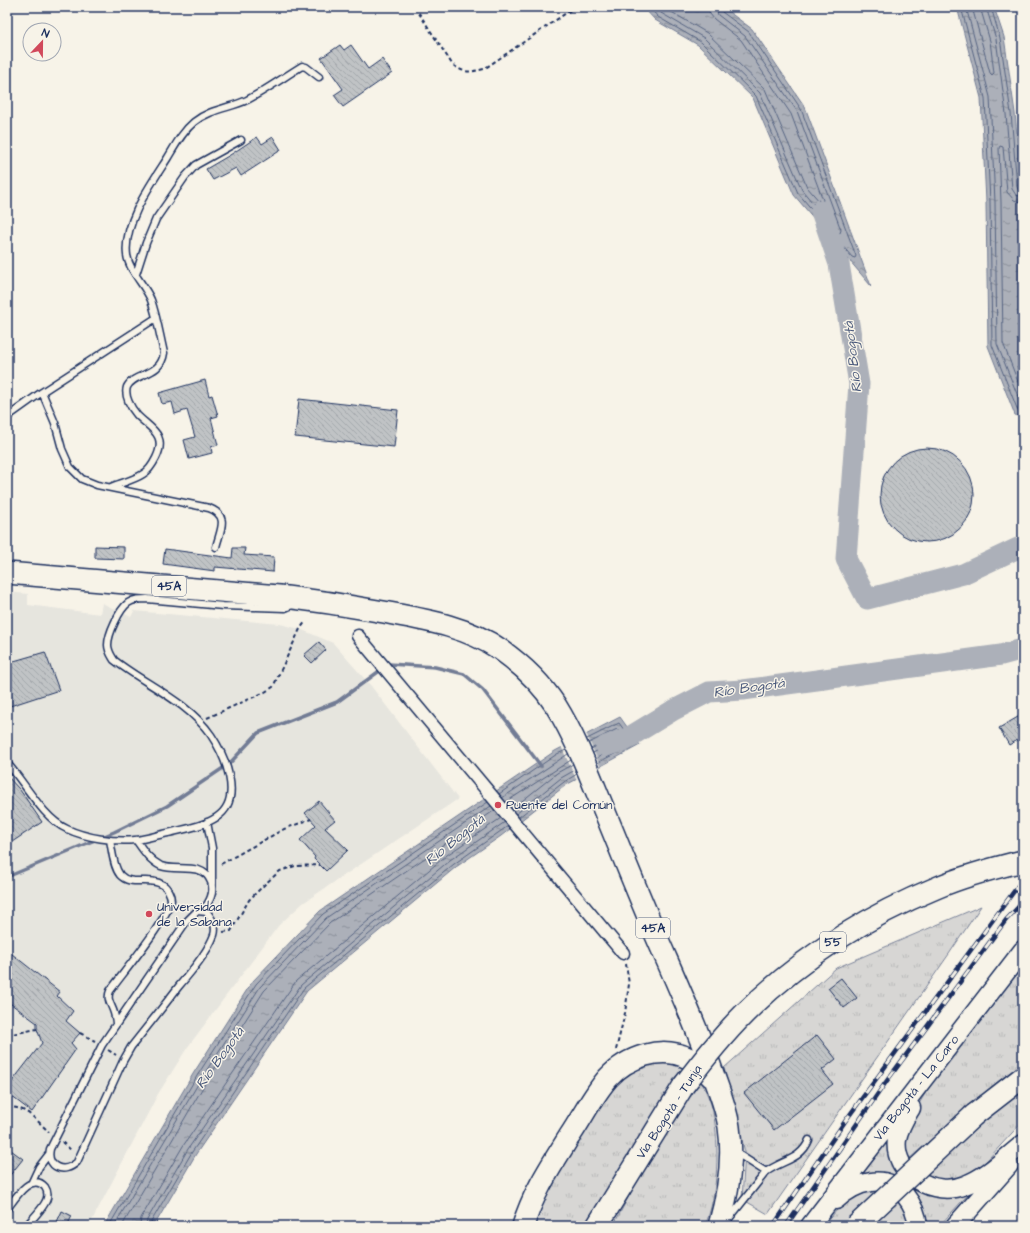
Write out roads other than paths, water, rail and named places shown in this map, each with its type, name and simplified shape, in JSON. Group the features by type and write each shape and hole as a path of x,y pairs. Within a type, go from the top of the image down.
{"highway":[{"name":"45A","path":"7,573 236,591 310,599 443,624 487,642 502,651 534,678 547,693 567,726 590,776 654,932 696,1026 716,1080 729,1126 732,1150 726,1201 718,1226"},
{"name":"Vía Bogotá - Tunja","path":"597,1226 684,1084 713,1048 744,1014 778,982 854,928 881,914 930,890 981,872 1023,860"},
{"path":"523,1226 536,1192 549,1169 593,1099 608,1078 622,1066 638,1057 655,1053 677,1054 696,1063 716,1080"},
{"path":"856,1226 974,1115 1023,1077"}],"main road":[{"name":"Vía Bogotá - La Caro","path":"810,1226 1023,950"},
{"path":"971,1018 914,1102 901,1124 897,1140 898,1154 904,1169 924,1185 939,1188 965,1186 982,1176 1023,1144"},
{"path":"956,1226 1023,1149"},
{"path":"810,1226 842,1195 852,1188 870,1182 886,1182 899,1189 910,1201 918,1215 918,1226"}],"street":[{"path":"358,636 624,953"}],"lane":[{"path":"111,487 144,474 152,465 158,454 159,440 155,430 136,414 126,397 127,387 132,380 149,373 158,366 164,358 156,318 150,300 136,274 129,265 126,241 132,221 154,178 182,135 194,122 211,111 246,100 302,66 306,67 319,77"},
{"path":"136,274 146,243 156,220 185,177 196,165 241,140"},
{"path":"7,417 42,392 156,318"},
{"path":"42,392 55,423 62,449 70,466 82,478 97,485 217,511 221,515 222,524 216,547"},
{"path":"7,763 48,815 68,830 80,834 108,839 136,840 197,827 217,817 227,805 231,788 224,759 211,734 200,722 182,706 114,660 109,652 109,640 120,612 124,606 132,601 147,598 223,606 285,608 310,599"},
{"path":"203,911 211,899 212,885 212,848 207,822"},
{"path":"108,839 116,870 121,876 127,880 150,880 158,882 165,886 169,893 170,901 162,920 108,995 108,1001 114,1012 116,1024"},
{"path":"136,840 150,859 169,868 194,868 206,875 212,885"},
{"path":"7,1209 26,1186 32,1182 36,1173 49,1154 102,1044 186,922 197,911 207,912 212,918 215,927 214,934 197,964 131,1047 123,1061 80,1157 73,1166 63,1169 54,1165 49,1154"},
{"path":"724,1226 766,1172 771,1168 799,1155 809,1140"},
{"path":"732,1150 766,1172"},
{"path":"26,1226 45,1203 48,1196 45,1187 39,1183 32,1182"}],"water":[{"path":"643,7 722,7 752,29 805,107 871,286 794,195 753,98 698,45 655,20"},
{"path":"957,7 994,7 1004,37 1015,113 1023,203 1023,418 1015,415 988,346 986,202 981,98"},
{"path":"620,717 640,745 566,785 501,836 456,867 307,991 196,1154 154,1226 104,1226 193,1074 252,982 320,911 555,751"}],"waterway":[{"name":"Río Bogotá","path":"821,211 839,264 859,384 846,559 867,599 963,574 1018,548 1023,548"},
{"name":"Río Bogotá","path":"606,746 626,739 672,711 709,692 743,690 1001,655 1023,649"},
{"path":"7,877 114,832 167,806 229,764 258,733 337,702 389,664 435,667 464,674 483,690 541,766"}],"railway":[{"path":"773,1226 846,1120 1023,879"},
{"path":"786,1226 886,1082 1006,920 1023,902"}],"place":[{"name":"Puente del Común","path":"498,805"},
{"name":"Universidad de la Sabana","path":"149,914"}]}
